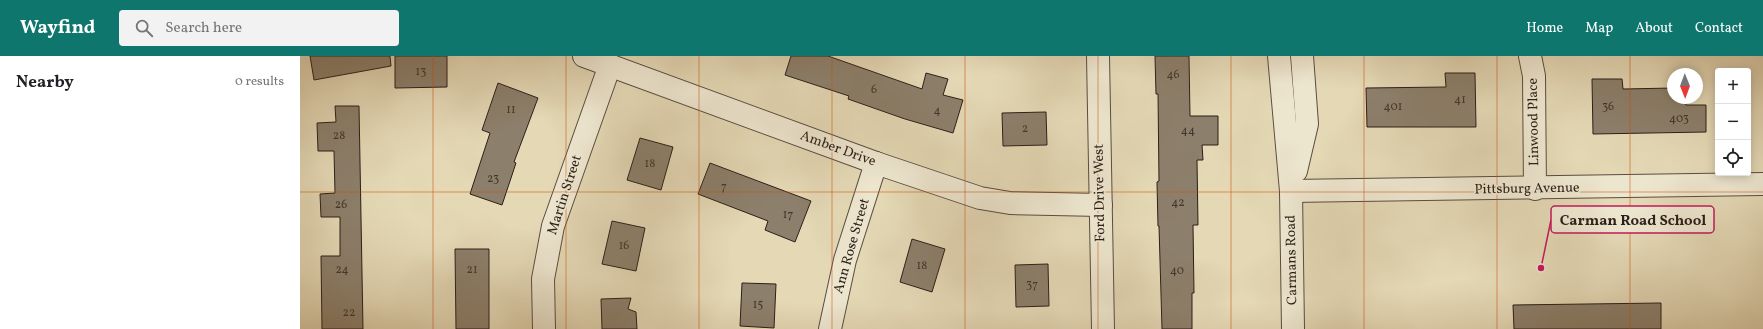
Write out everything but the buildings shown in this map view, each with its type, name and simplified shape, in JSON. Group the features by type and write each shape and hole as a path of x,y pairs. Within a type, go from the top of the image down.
{"street":[{"name":"Amber Drive","path":"584,56 876,163 980,198 1010,204 1100,205"},
{"name":"Ford Drive West","path":"1098,56 1103,329"},
{"name":"Carmans Road","path":"1279,56 1291,191 1293,329"},
{"name":"Carmans Road","path":"1291,191 1307,124 1302,56"},
{"name":"Linwood Place","path":"1530,56 1534,76 1535,189"},
{"name":"Martin Street","path":"544,329 543,280 553,226 610,65"},
{"name":"Ann Rose Street","path":"830,329 846,260 876,163"},
{"name":"Pittsburg Avenue","path":"1291,191 1535,189 1763,184"}],"place":[{"name":"Carman Road School","path":"1541,268"}]}
